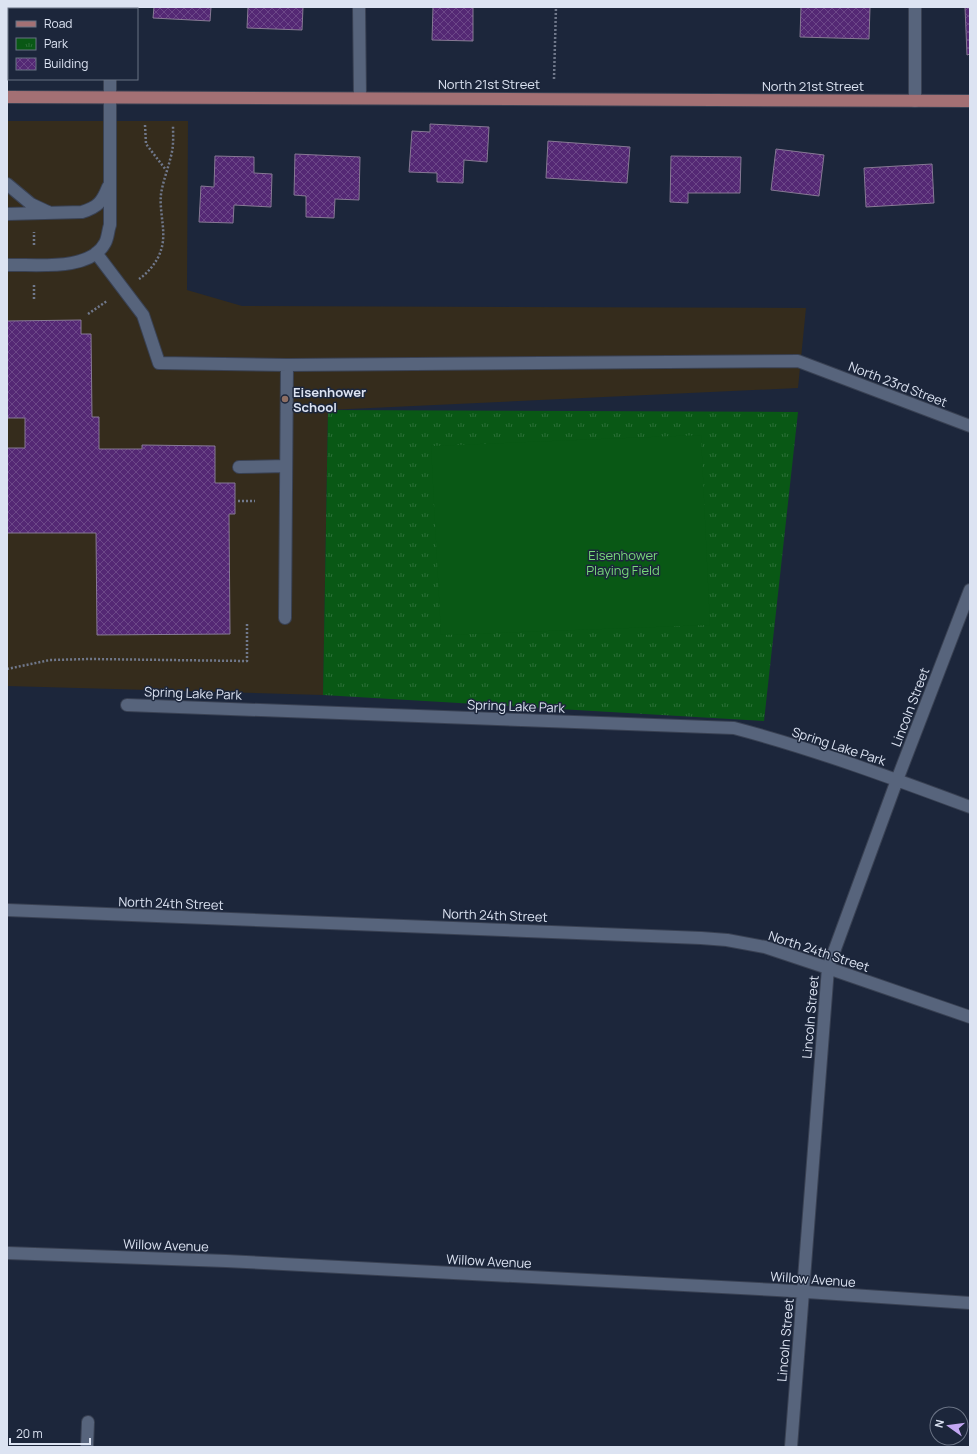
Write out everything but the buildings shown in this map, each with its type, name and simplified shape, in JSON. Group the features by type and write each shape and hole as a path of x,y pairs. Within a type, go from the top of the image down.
{"main road":[{"name":"North 21st Street","path":"7,97 360,97 970,101"}],"street":[{"path":"359,7 360,97"},
{"path":"915,7 915,101"},
{"path":"7,264 68,264 82,261 96,253 105,243 110,225 110,80"},
{"path":"7,184 31,204 52,214"},
{"path":"7,214 52,214 82,212 93,209 103,199 109,184"},
{"path":"96,253 124,290"},
{"name":"North 23rd Street","path":"124,290 143,315 158,363 287,364 798,361 970,426"},
{"path":"285,618 287,364"},
{"path":"239,467 286,466"},
{"name":"Lincoln Street","path":"791,1447 828,968 897,780 970,590"},
{"name":"Spring Lake Park","path":"127,705 734,728 764,736 897,780 970,807"},
{"name":"North 24th Street","path":"7,910 727,940 765,947 970,1017"},
{"name":"Willow Avenue","path":"7,1253 226,1261 803,1292 970,1303"},
{"path":"87,1447 88,1422"}],"path":[{"path":"553,98 556,7"},
{"path":"145,125 146,144 166,170"},
{"path":"88,314 145,275 153,266 161,252 163,241 161,196 166,170 174,143 173,125"},
{"path":"238,501 254,501"},
{"path":"7,669 50,660 247,660 247,622"}],"shaded area":[{"name":"Eisenhower School","path":"7,121 188,121 187,290 242,306 806,308 798,388 328,410 323,695 7,686"}],"green space":[{"name":"Eisenhower Playing Field","path":"328,410 798,412 764,721 323,695"},
{"path":"701,435 710,625 441,635 431,446"}],"place":[{"name":"Eisenhower School","path":"285,399"}]}
